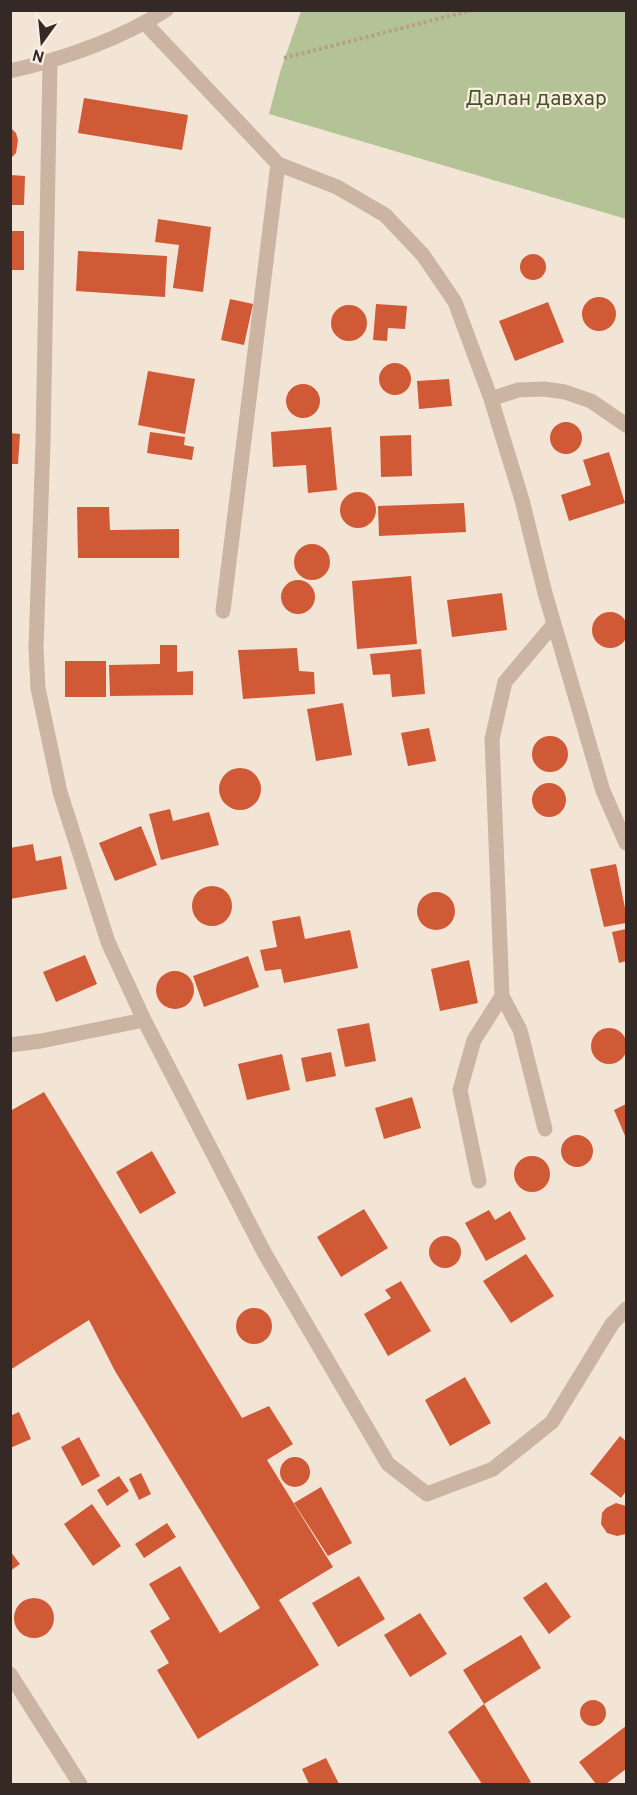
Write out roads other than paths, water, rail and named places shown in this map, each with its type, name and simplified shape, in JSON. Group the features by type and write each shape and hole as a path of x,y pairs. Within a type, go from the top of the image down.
{"street":[{"path":"10,70 50,62 145,23 166,10"},
{"path":"145,23 278,164 337,187 385,215 423,255 456,302 491,399 522,500 554,624 603,791 627,843"},
{"path":"50,62 43,432 36,648 38,688 60,792 76,846 108,942 144,1020 265,1254 388,1464 426,1494 494,1469 552,1422 612,1324 627,1309"},
{"path":"224,610 278,164"},
{"path":"491,399 518,390 544,389 565,392 591,400 627,425"},
{"path":"545,1129 520,1030 502,996 492,739 505,681 554,624"},
{"path":"479,1181 460,1090 474,1040 502,996"},
{"path":"10,1045 144,1020"},
{"path":"10,1674 80,1785"}],"park label":[{"name":"Далан давхар","path":"536,99"}]}
